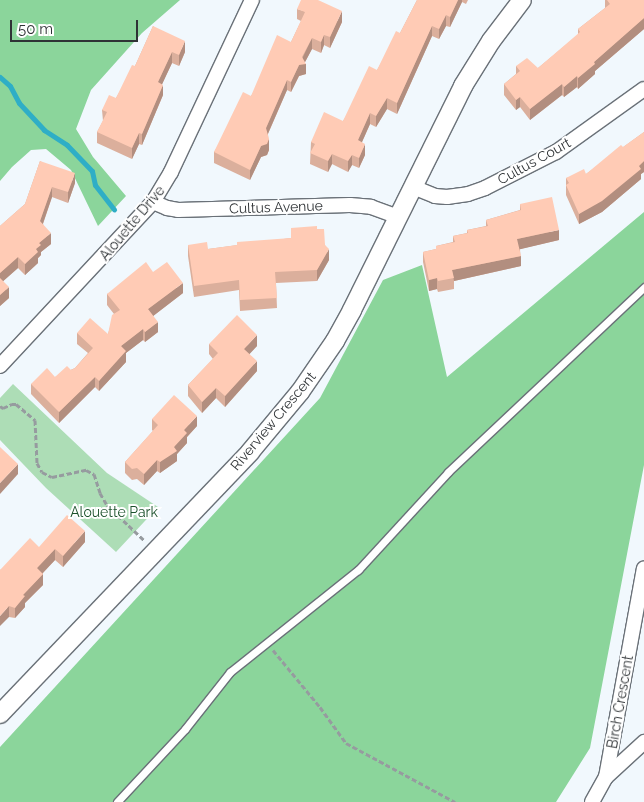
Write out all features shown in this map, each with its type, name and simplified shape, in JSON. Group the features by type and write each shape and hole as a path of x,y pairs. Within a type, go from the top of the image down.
{"street":[{"name":"Alouette Drive","path":"0,366 153,202 171,172 252,0"},
{"name":"Riverview Crescent","path":"0,714 250,452 290,405 335,341 463,86 491,41 522,0"},
{"name":"Cultus Court","path":"413,187 435,196 447,197 468,194 486,188 556,152 644,90"},
{"name":"Cultus Avenue","path":"153,202 178,210 357,206 371,207 399,216"},
{"name":"Birch Crescent","path":"606,777 644,568"},
{"path":"592,802 606,777 644,742"}],"lane":[{"path":"117,802 185,729 230,672 358,570 448,472 644,287"}],"path":[{"path":"0,406 3,408 16,404 35,420 37,463 42,472 52,477 86,470 94,474 100,493 107,505 144,540"},
{"path":"267,642 320,707 346,743 455,802"}],"green space":[{"path":"0,0 180,0 142,33 91,90 76,129 93,157 126,196 98,226 71,170 46,149 31,150 0,181"},
{"path":"644,212 644,465 590,748 556,802 0,802 0,747 320,398 383,280 422,265 447,377"},
{"name":"Alouette Park","path":"13,384 107,473 158,507 116,552 46,488 0,440 0,398"}],"building":[{"path":"301,0 318,0 342,11 330,37 324,35 321,42 312,38 302,57 306,64 299,65 291,82 287,80 266,128 269,139 267,144 261,146 250,170 214,152 243,92 251,96 277,35 291,42 305,12 297,9"},
{"path":"417,0 458,0 450,17 446,15 439,29 432,26 397,103 387,98 376,116 370,113 358,140 365,144 359,158 352,155 348,161 332,154 328,161 310,153 315,144 311,142 324,112 343,121 369,66 377,70 396,31 400,33"},
{"path":"607,0 644,0 644,18 578,78 577,76 564,87 562,84 530,109 520,97 516,100 504,84 520,71 516,66 527,58 538,68 580,32 578,29 610,4"},
{"path":"153,26 185,41 179,55 172,52 158,82 163,85 142,134 139,133 132,148 97,132 107,112 102,110 109,95 116,98 132,65 135,66"},
{"path":"644,132 644,161 639,166 641,169 602,201 579,214 566,185 569,183 566,178 584,169 586,174 621,145 623,147"},
{"path":"40,161 75,173 68,192 52,187 40,221 51,233 39,243 41,245 36,249 38,252 25,264 18,257 0,273 0,226 25,204"},
{"path":"552,197 559,230 517,239 521,256 452,270 454,278 438,281 437,278 429,280 423,252 436,249 436,246 455,242 453,236 468,233 467,230 488,226 486,220 521,210 520,204"},
{"path":"317,226 317,229 324,229 325,245 329,249 317,270 275,272 277,298 240,300 239,280 194,286 188,245 207,242 208,249 237,245 237,242 291,238 291,228"},
{"path":"146,262 153,272 167,262 183,283 148,309 158,322 145,332 143,329 121,346 126,351 99,381 95,377 59,412 31,384 47,368 55,377 67,366 71,370 75,368 93,348 77,333 90,318 108,334 112,315 120,310 107,294"},
{"path":"0,278 9,287 0,295"},
{"path":"237,315 257,335 244,349 257,361 225,396 216,388 202,402 188,385 218,353 209,344"},
{"path":"174,395 197,416 184,430 187,433 174,447 177,451 160,462 157,460 144,474 137,468 132,469 125,462 158,425 152,419"},
{"path":"0,447 18,464 0,483"},
{"path":"67,515 85,531 63,556 55,549 37,568 43,574 23,595 25,596 15,608 9,606 0,616 0,570 30,538 39,547"}],"waterway":[{"path":"0,77 10,86 19,103 44,130 67,145 92,171 95,185 114,209"}]}
